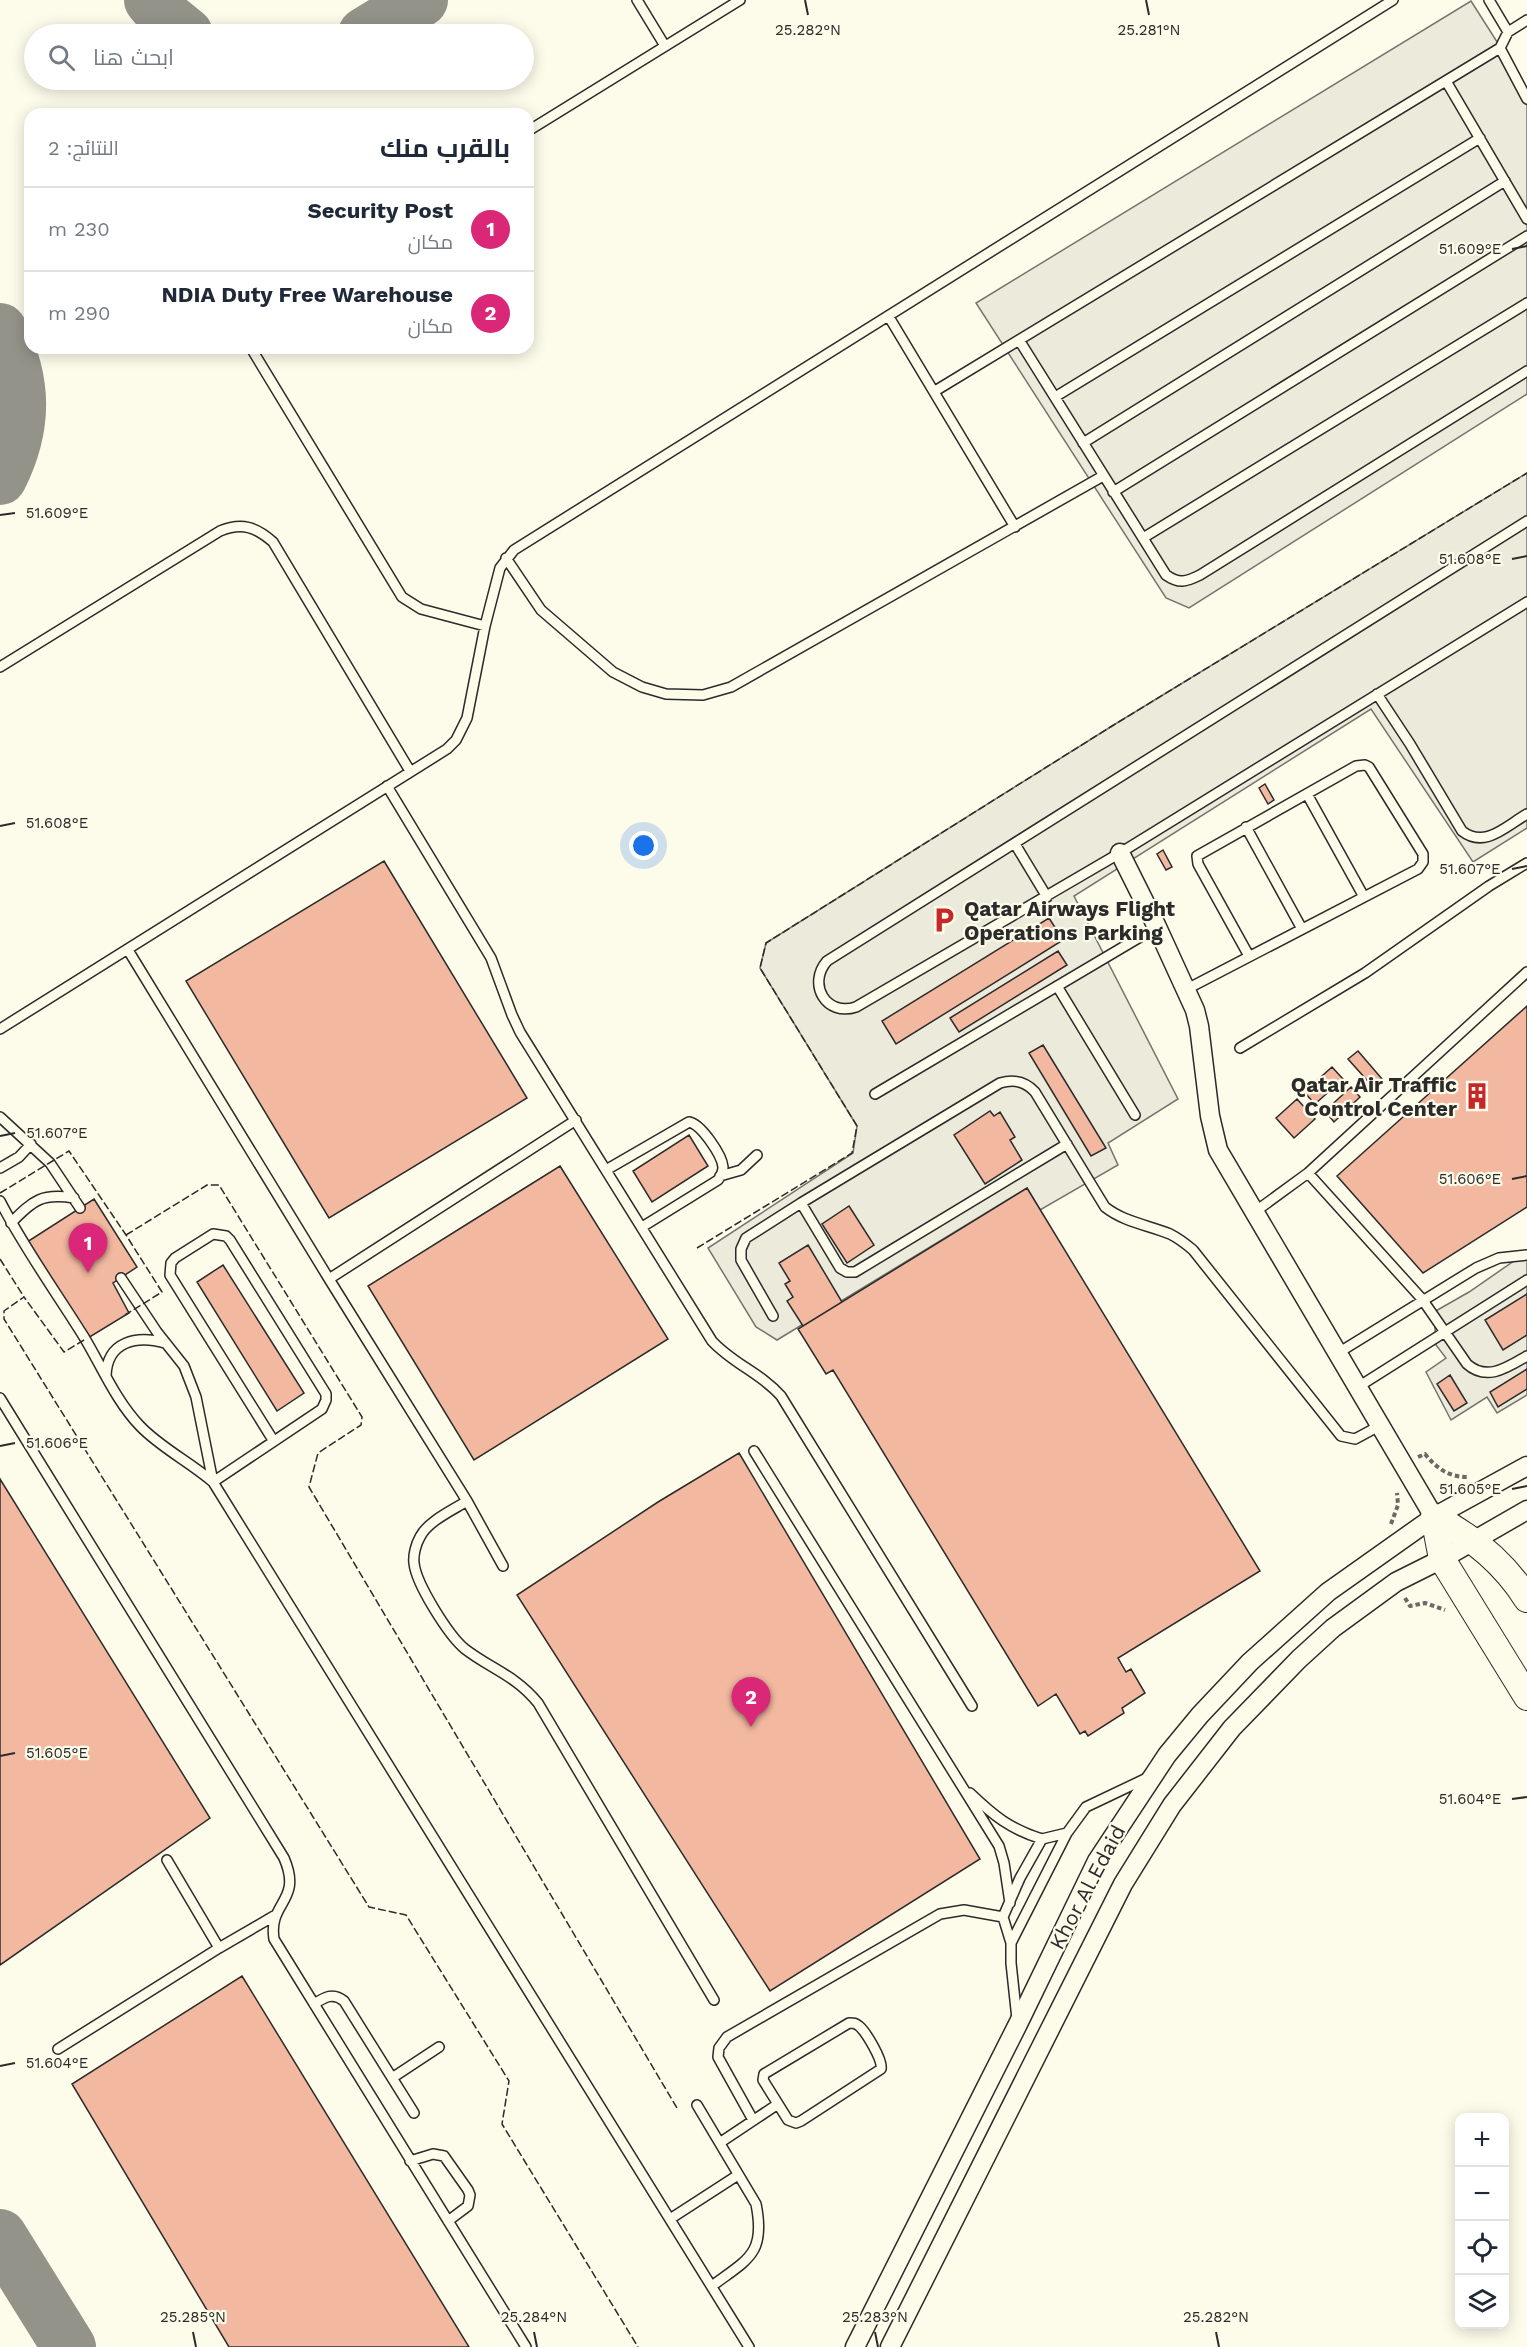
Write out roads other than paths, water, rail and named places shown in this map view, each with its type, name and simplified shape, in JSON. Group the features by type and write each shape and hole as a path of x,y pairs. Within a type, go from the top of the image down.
{"main road":[{"path":"1434,1517 1455,1528 1473,1542 1514,1580 1527,1599"},
{"path":"1434,1517 1442,1559 1527,1696"}],"street":[{"path":"1120,854 1187,989 1199,1026 1214,1139 1434,1517"},
{"name":"Khor Al Edaid","path":"855,2347 1018,2024 1096,1861 1152,1776 1200,1715 1250,1662 1328,1592 1434,1517 1527,1466"},
{"name":"Khor Al Edaid","path":"890,2347 1123,1884 1172,1804 1232,1728 1325,1636 1396,1582 1473,1542 1527,1510"}],"lane":[{"path":"637,0 665,46"},
{"path":"534,127 740,0"},
{"path":"0,1029 447,749 462,730 500,568 514,550 1393,0"},
{"path":"1489,0 1508,32"},
{"path":"935,391 1500,48 1508,32 1527,20"},
{"path":"1500,48 1524,87 1527,99"},
{"path":"1446,81 1527,219"},
{"path":"1055,397 1480,138"},
{"path":"1083,444 1505,181"},
{"path":"1113,492 1527,236"},
{"path":"1143,538 1527,303"},
{"path":"889,317 1015,527"},
{"path":"1019,340 1166,575 1175,581 1186,582 1527,371"},
{"path":"255,354 402,597 421,609 485,626"},
{"path":"506,558 541,610 613,672 642,687 666,694 703,695 731,687 1103,476"},
{"path":"1527,521 827,961 819,974 818,983 821,992 826,1000 842,1010 856,1007 1120,854 1527,602"},
{"path":"0,667 220,531 231,526 246,525 260,531 273,542 410,771"},
{"path":"1377,694 1462,831 1470,837 1487,838 1527,814"},
{"path":"1187,989 1418,869 1424,862 1424,854 1369,767 1356,766 1200,853 1196,860 1249,956"},
{"path":"387,786 491,958 520,1032 712,1341 737,1364 766,1380 781,1396 972,1706"},
{"path":"1307,794 1364,897"},
{"path":"1246,827 1302,929"},
{"path":"1015,844 1047,897"},
{"path":"1240,1048 1365,973 1489,886 1527,863"},
{"path":"875,1094 1157,927"},
{"path":"128,950 467,1501 503,1566"},
{"path":"1256,1211 1308,1173 1527,972"},
{"path":"1057,986 1135,1115"},
{"path":"773,1316 741,1260 743,1243 751,1235 1000,1083 1008,1081 1023,1083 1030,1087 1105,1207 1114,1215 1170,1234 1193,1250 1341,1436 1355,1439 1381,1425"},
{"path":"0,1117 50,1163 80,1208"},
{"path":"329,1280 576,1120"},
{"path":"606,1170 689,1122 701,1127 720,1158 723,1167 720,1176 714,1183 642,1227"},
{"path":"0,1168 19,1157 31,1144"},
{"path":"801,1203 840,1268 846,1272 855,1272 1067,1144"},
{"path":"720,1176 741,1170 757,1155"},
{"path":"1308,1173 1422,1299 1467,1364 1483,1373 1494,1373 1527,1356"},
{"path":"11,1223 36,1200 47,1196 74,1198"},
{"path":"0,1200 11,1223 129,1413 152,1438 197,1468 213,1482 749,2347"},
{"path":"213,1482 322,1409 326,1400 326,1394 230,1240 220,1234 213,1234 175,1258 171,1263 170,1275 273,1440"},
{"path":"1338,1353 1422,1299 1487,1263 1499,1258 1527,1255"},
{"path":"121,1278 138,1306 184,1366 196,1397 213,1482"},
{"path":"1358,1387 1527,1280"},
{"path":"106,1376 109,1358 126,1343 145,1338 166,1343"},
{"path":"0,1398 284,1858 291,1882 282,1905 274,1916 58,2049"},
{"path":"754,1451 999,1846 1010,1903"},
{"path":"467,1501 429,1526 420,1535 413,1561 423,1590 463,1647 512,1677 526,1688 538,1703 714,2000"},
{"path":"1011,1943 1067,1833 1086,1807 1152,1776"},
{"path":"959,1783 1006,1824 1022,1833 1042,1839 1067,1833"},
{"path":"1018,2024 1011,1943 1003,1917 1020,1878 1042,1839"},
{"path":"167,1860 219,1948"},
{"path":"753,2120 718,2057 719,2048 727,2037 940,1914 964,1910 1003,1917"},
{"path":"274,1916 272,1927 274,1939 526,2347"},
{"path":"314,2004 328,1995 344,2001 414,2113"},
{"path":"849,2023 858,2025 881,2060 882,2065 878,2073 796,2122 788,2120 778,2104 763,2080 764,2074 844,2025 849,2023"},
{"path":"392,2078 439,2047"},
{"path":"721,2142 778,2104"},
{"path":"697,2105 756,2204 760,2227 758,2244 747,2260 712,2286"},
{"path":"410,2161 433,2154 444,2156 468,2190 470,2195 468,2206 448,2221"},
{"path":"670,2218 738,2175"}],"place":[{"name":"Qatar Airways Flight Operations Parking","path":"944,920"},
{"name":"Qatar Air Traffic Control Center","path":"1477,1096"},
{"name":"Security Post","path":"88,1273"},
{"name":"NDIA Duty Free Warehouse","path":"751,1727"}]}
